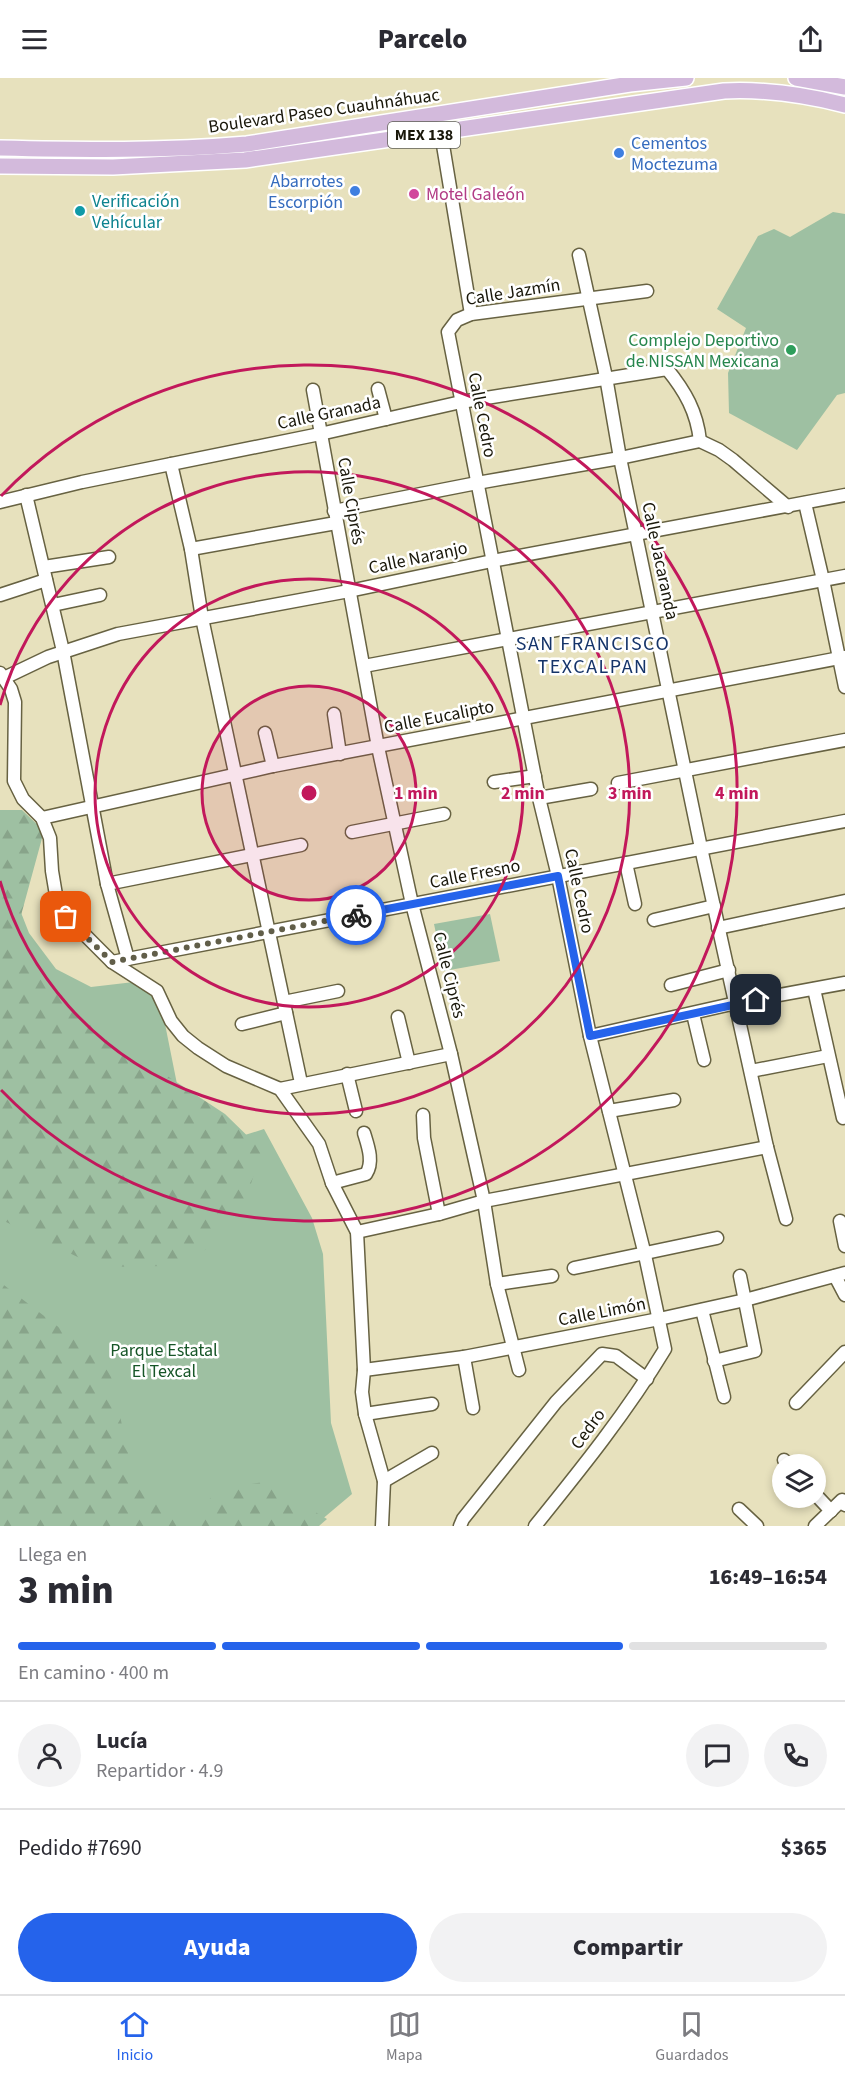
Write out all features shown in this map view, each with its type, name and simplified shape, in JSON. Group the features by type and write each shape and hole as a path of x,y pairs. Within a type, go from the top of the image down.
{"main road":[{"name":"Boulevard Paseo Cuauhnáhuac","path":"0,148 116,151 247,144 438,115 630,81 686,78"},
{"path":"796,78 844,84"},
{"name":"Boulevard Paseo Cuauhnáhuac","path":"0,166 113,167 196,164 284,155 698,93 740,90 797,95 845,105"}],"street":[{"path":"649,80 651,100"},
{"path":"630,81 635,103"},
{"path":"438,115 471,314"},
{"name":"Calle Jacaranda","path":"579,255 606,377 667,691 767,1147 786,1220"},
{"name":"Calle Jazmín","path":"448,332 457,320 471,314 647,291"},
{"name":"Calle Cedro","path":"448,332 522,719 558,876 590,1036 626,1175 665,1349"},
{"name":"Calle Granada","path":"0,502 461,402 667,369 693,407 700,441"},
{"path":"378,389 386,419"},
{"name":"Calle Ciprés","path":"313,390 378,747 412,904 451,1054 484,1201 497,1284 519,1370"},
{"path":"191,549 477,483 620,458 700,441 733,460 788,507"},
{"path":"171,464 191,549 202,618 301,1083"},
{"path":"26,495 63,651 106,884 128,958"},
{"name":"Calle Naranjo","path":"2,676 63,651 118,634 845,495"},
{"path":"805,503 842,658 845,687"},
{"path":"0,595 45,573 109,556"},
{"path":"364,666 845,576"},
{"path":"52,605 100,595"},
{"name":"Calle Eucalipto","path":"42,818 273,766 842,658"},
{"path":"2,676 11,689 15,702 14,781 23,799 42,818 50,838 57,901 66,917 112,962 157,991 171,1021 183,1036 226,1066 280,1089 319,1144 332,1184 357,1232 364,1370 362,1392 365,1414 384,1481 381,1525"},
{"path":"333,714 340,754"},
{"path":"266,733 273,766"},
{"path":"618,783 845,740"},
{"path":"494,782 536,776"},
{"path":"539,798 591,789"},
{"path":"352,832 444,814"},
{"name":"Calle Fresno","path":"112,962 845,821"},
{"path":"106,884 301,845"},
{"path":"626,863 634,904"},
{"path":"718,928 845,901"},
{"path":"654,920 714,906"},
{"path":"671,985 729,970"},
{"path":"590,1036 736,1003 845,983"},
{"path":"814,989 843,1118"},
{"path":"242,1024 338,991"},
{"path":"693,1014 704,1060"},
{"path":"398,1017 409,1063"},
{"path":"280,1089 451,1054"},
{"path":"751,1071 828,1056"},
{"path":"347,1074 356,1111"},
{"path":"609,1111 674,1100"},
{"path":"423,1115 424,1138 439,1214"},
{"path":"332,1184 366,1174 370,1168 369,1148 364,1133"},
{"path":"357,1232 439,1214 484,1201 767,1147"},
{"path":"840,1221 845,1246"},
{"path":"574,1268 645,1255 717,1238"},
{"path":"840,1274 845,1295"},
{"name":"Calle Limón","path":"364,1370 464,1357 659,1319 745,1300 840,1274"},
{"path":"497,1284 552,1276"},
{"path":"714,1361 755,1351 740,1276"},
{"path":"702,1310 724,1397"},
{"name":"Cedro","path":"535,1526 582,1467 647,1378 665,1349"},
{"path":"796,1403 845,1352"},
{"path":"460,1526 556,1402 602,1354 616,1356 647,1378"},
{"path":"464,1357 474,1408"},
{"path":"365,1414 432,1404"},
{"path":"384,1481 432,1453"},
{"path":"815,1526 843,1502"},
{"path":"826,1506 831,1511"},
{"path":"739,1509 757,1526"}],"green space":[{"name":"Complejo Deportivo de NISSAN Mexicana","path":"833,212 845,214 845,393 837,395 797,450 729,413 728,373 746,328 717,309 758,236 774,229 790,237"},
{"path":"0,810 22,810 44,831 14,941 149,1064 225,1114 262,1150 245,1202 210,1248 166,1266 98,1267 0,1219"},
{"name":"Parque Estatal El Texcal","path":"0,859 29,933 56,969 91,987 134,982 161,1004 178,1089 216,1144 264,1129 312,1218 323,1254 331,1423 352,1494 314,1526 0,1526"},
{"path":"490,914 500,961 444,971 434,924"},
{"path":"0,1282 109,1366 131,1466 183,1526 0,1526"},
{"path":"264,1482 327,1519 319,1526 184,1526 219,1489"}],"way so far":[{"path":"66,917 112,962 356,915"}],"place":[{"name":"Cementos Moctezuma","path":"619,153"},
{"name":"Abarrotes Escorpión","path":"355,191"},
{"name":"Motel Galeón","path":"414,194"},
{"name":"Verificación Vehícular","path":"80,211"},
{"name":"Complejo Deportivo de NISSAN Mexicana","path":"791,350"}],"district":[{"name":"SAN FRANCISCO TEXCALPAN","path":"593,656"}],"route":[{"path":"356,915 558,876 590,1036 756,1000"}]}
